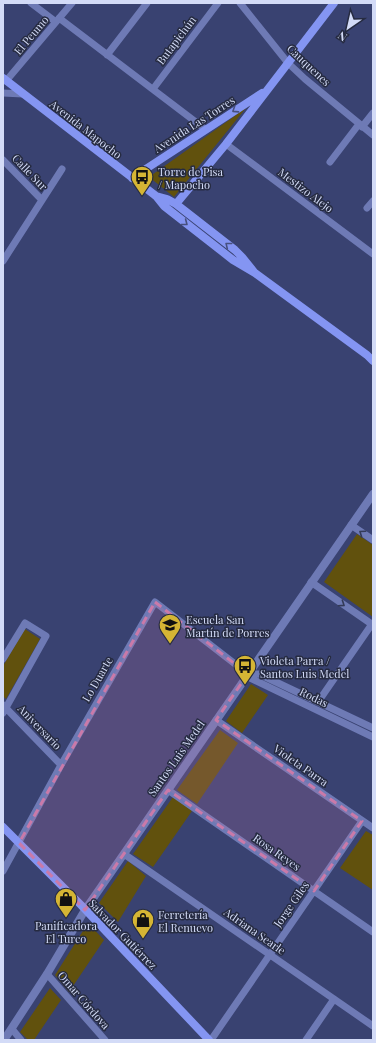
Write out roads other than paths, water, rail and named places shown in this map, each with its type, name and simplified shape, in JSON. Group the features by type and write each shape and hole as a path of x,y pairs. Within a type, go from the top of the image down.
{"main road":[{"name":"Avenida Las Torres","path":"176,204 226,144 334,3"},
{"name":"Avenida Mapocho","path":"5,79 156,196 167,199 176,204 238,253 255,273"},
{"name":"Avenida Las Torres","path":"132,178 268,89"},
{"name":"Avenida Mapocho","path":"156,196 160,203 167,209 233,260 255,273 370,356 373,361"},
{"name":"Salvador Gutiérrez","path":"3,827 210,1040"}],"street":[{"path":"31,3 58,20 107,55 205,129"},
{"name":"El Peumo","path":"5,79 72,3"},
{"path":"107,55 146,3"},
{"name":"Butapichún","path":"153,90 218,3"},
{"name":"Cauquenes","path":"240,3 288,63 305,79 373,135"},
{"path":"3,93 23,94"},
{"path":"330,162 373,113"},
{"name":"Mestizo Alejo","path":"226,144 373,254"},
{"name":"Calle Sur","path":"3,160 42,200"},
{"path":"3,261 62,169"},
{"path":"367,208 373,201"},
{"name":"Santos Luis Medel","path":"4,1040 47,974 85,910 373,494"},
{"path":"351,525 373,540"},
{"path":"311,582 372,625 318,702"},
{"name":"Lo Duarte","path":"3,871 61,765 155,602 247,675"},
{"path":"3,659 25,623 46,636 4,708"},
{"name":"Rodas","path":"247,675 259,674 373,728"},
{"name":"Rodas","path":"247,675 373,737"},
{"name":"Aniversario","path":"4,708 61,765"},
{"name":"Violeta Parra","path":"216,720 373,828"},
{"name":"Rosa Reyes","path":"168,790 373,932"},
{"name":"Jorge Giles","path":"210,1040 362,821"},
{"name":"Adriana Searle","path":"124,854 373,1026"},
{"name":"Omar Córdova","path":"47,974 105,1040"},
{"path":"306,1040 334,999"},
{"path":"12,1029 21,1040"}],"place":[{"name":"Torre de Pisa / Mapocho","path":"142,196"},
{"name":"Escuela San Martín de Porres","path":"170,644"},
{"name":"Violeta Parra / Santos Luis Medel","path":"245,686"},
{"name":"Panificadora El Turco","path":"66,918"},
{"name":"Ferretería El Renuevo","path":"143,940"}]}
